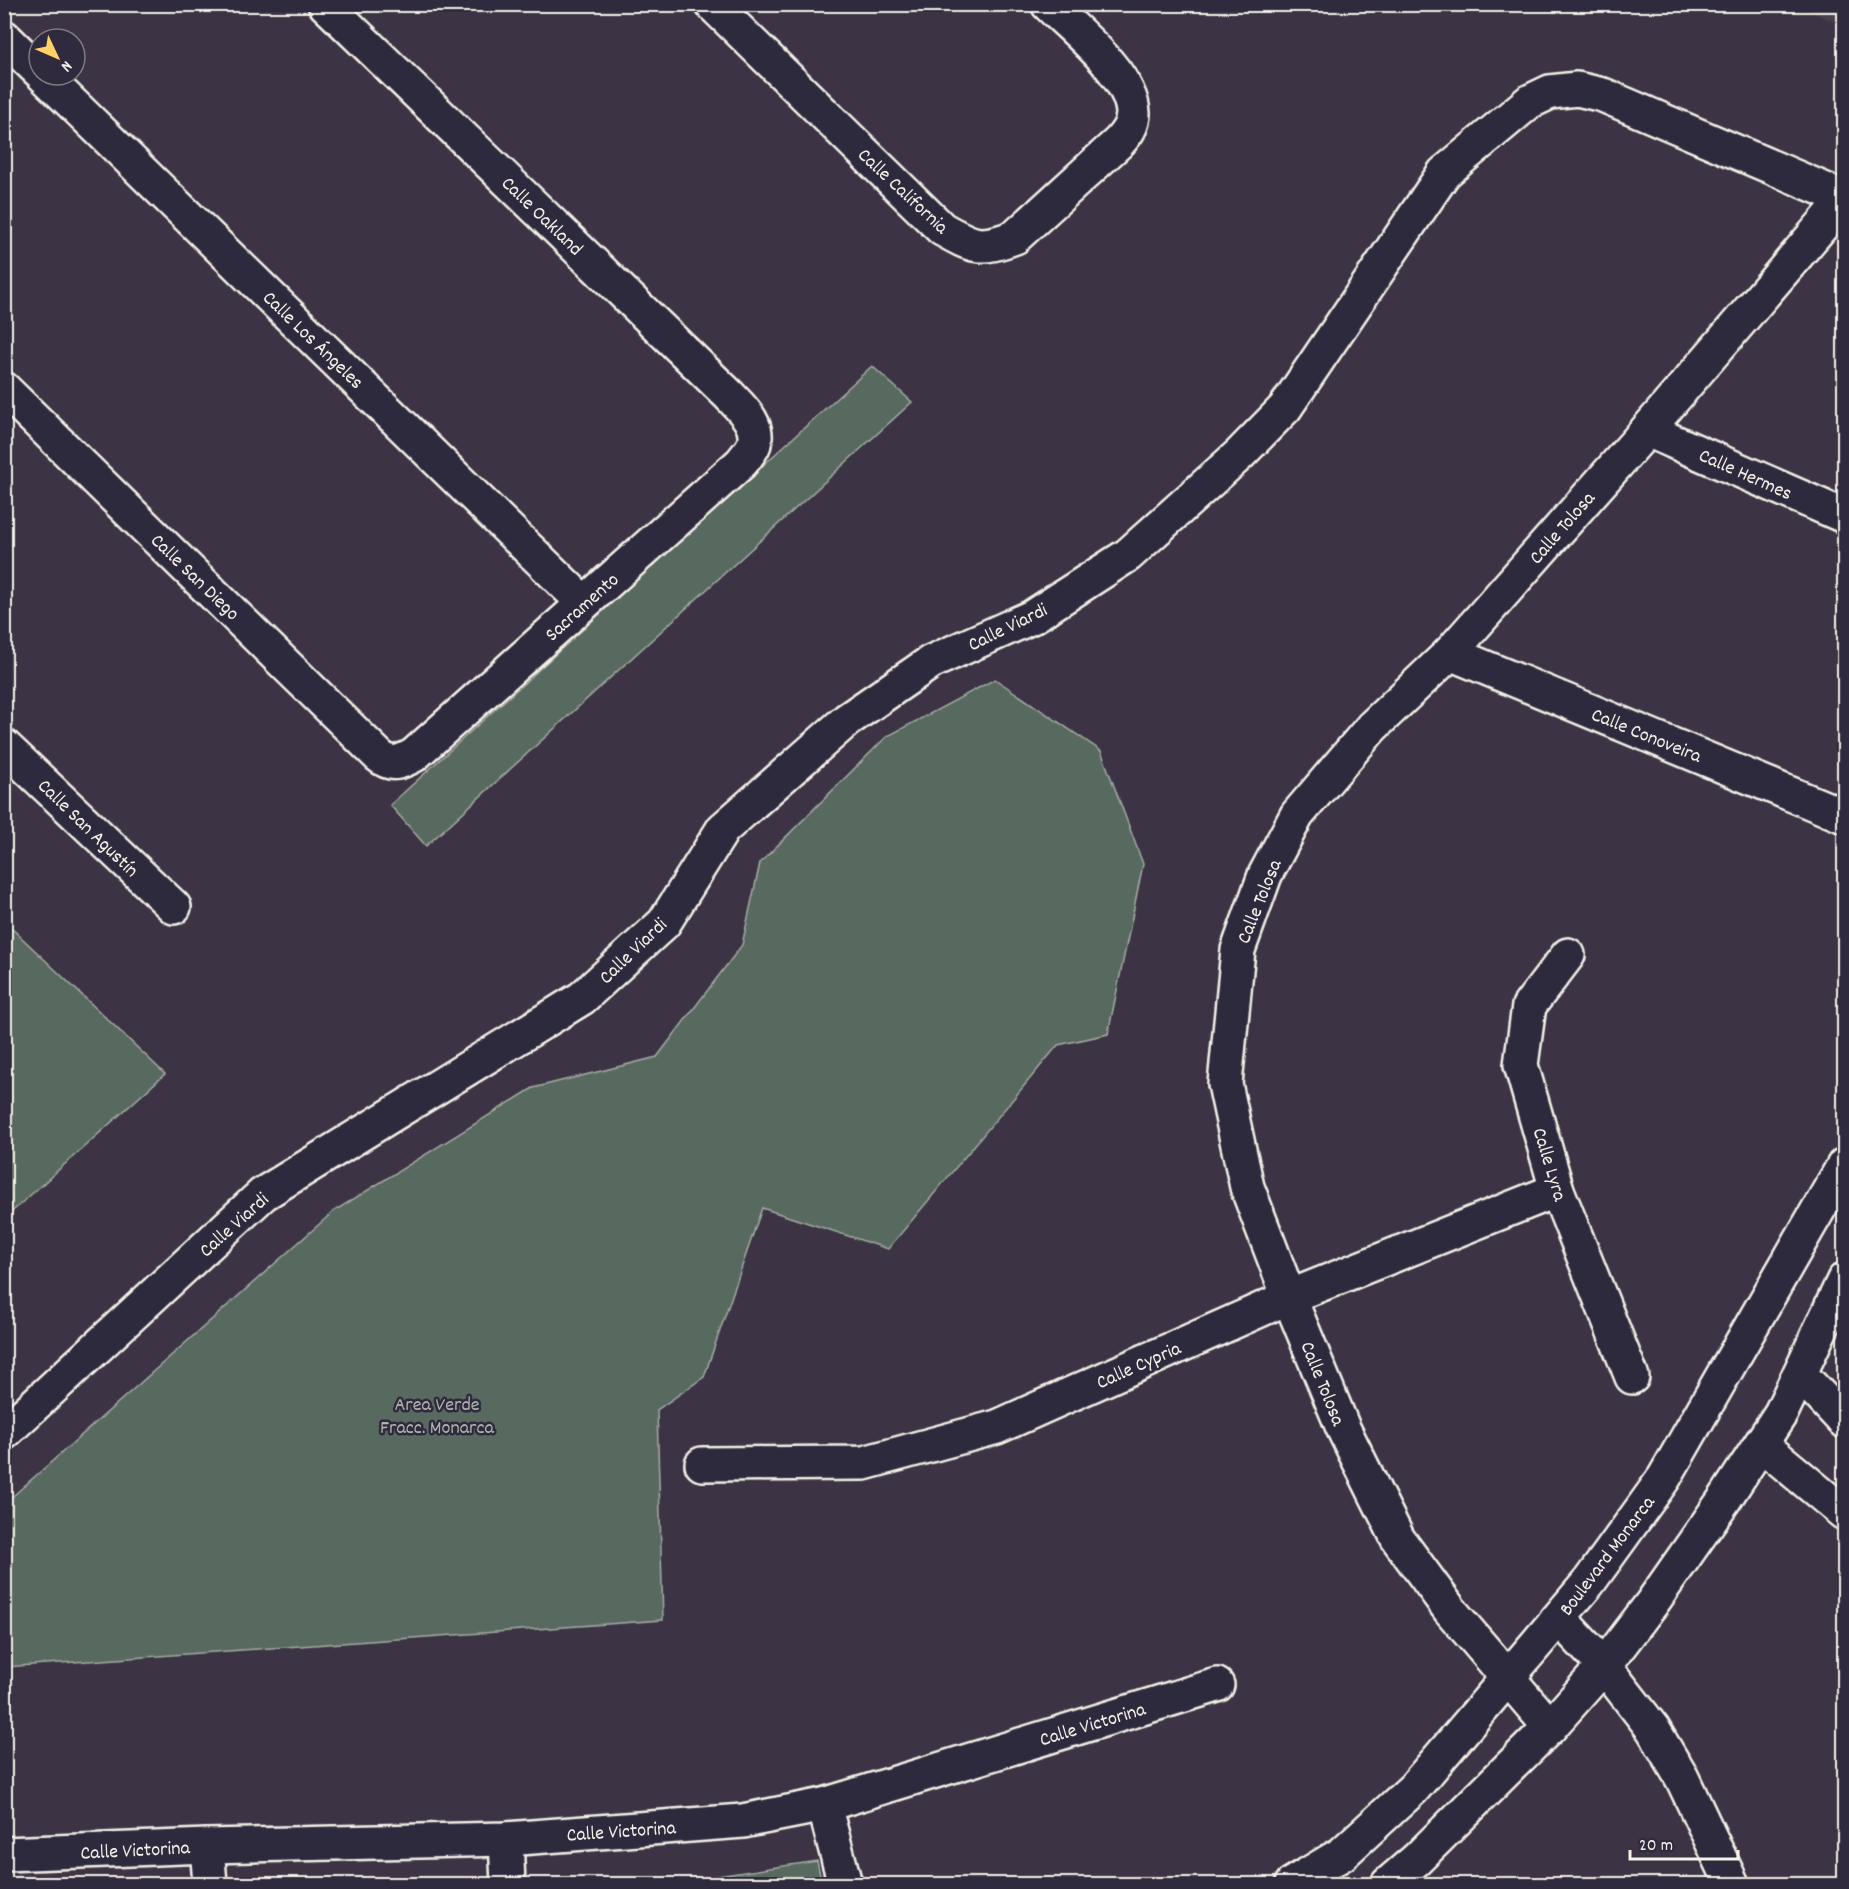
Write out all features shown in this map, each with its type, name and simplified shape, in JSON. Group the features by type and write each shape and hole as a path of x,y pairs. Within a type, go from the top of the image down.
{"street":[{"name":"Calle Oakland","path":"325,4 729,395 747,416 755,430"},
{"name":"Calle California","path":"712,4 942,229 968,244 993,245 1015,237 1119,142 1130,129 1133,114 1122,82 1100,56 1048,4"},
{"path":"4,37 27,59"},
{"name":"Calle Los Ángeles","path":"55,87 584,603"},
{"name":"Calle Viardi","path":"4,1433 263,1194 582,998 663,923 723,829 847,720 931,662 1032,617 1128,555 1240,454 1285,408 1444,173 1528,102 1550,92 1577,89 1604,95 1845,199"},
{"name":"Calle Tolosa","path":"1550,1727 1450,1610 1398,1539 1342,1428 1289,1297 1247,1187 1225,1084 1238,950 1265,875 1297,815 1372,727 1450,653 1647,430 1845,199"},
{"name":"Calle San Diego","path":"4,388 379,756 389,762"},
{"name":"Sacramento","path":"389,762 400,763 414,755 741,464 754,445 755,430"},
{"name":"Calle Hermes","path":"1647,430 1845,516"},
{"name":"Calle Conoveira","path":"1450,653 1845,816"},
{"name":"Calle San Agustín","path":"4,746 174,907"},
{"name":"Calle Lyra","path":"1568,955 1529,1006 1521,1065 1557,1190 1632,1377"},
{"name":"Boulevard Monarca","path":"1292,1884 1342,1854 1413,1789 1589,1582 1664,1478 1845,1165"},
{"name":"Calle Cypria","path":"702,1464 864,1463 997,1427 1289,1297 1557,1190"},
{"path":"1388,1884 1417,1859 1550,1727 1604,1666 1658,1594 1781,1413 1845,1280"},
{"path":"1800,1374 1845,1421"},
{"path":"1761,1444 1845,1513"},
{"path":"1559,1618 1604,1666 1653,1729 1682,1778 1732,1884"},
{"name":"Calle Victorina","path":"4,1854 207,1846 506,1839 743,1821 824,1804 1217,1685"},
{"path":"824,1804 845,1884"},
{"path":"506,1839 508,1884"},
{"path":"207,1846 210,1884"}],"shaded area":[{"path":"1797,5 1844,5 1844,26"}],"green space":[{"path":"872,366 912,402 426,846 390,805"},
{"name":"Area Verde Fracc. Monarca","path":"995,679 1101,751 1143,864 1108,1034 1058,1045 888,1249 762,1208 704,1377 657,1410 663,1620 5,1667 5,1503 334,1211 533,1088 657,1057 742,945 760,863 886,737"},
{"path":"4,921 165,1074 5,1218 4,1218"},
{"path":"817,1861 822,1884 664,1884"}]}
